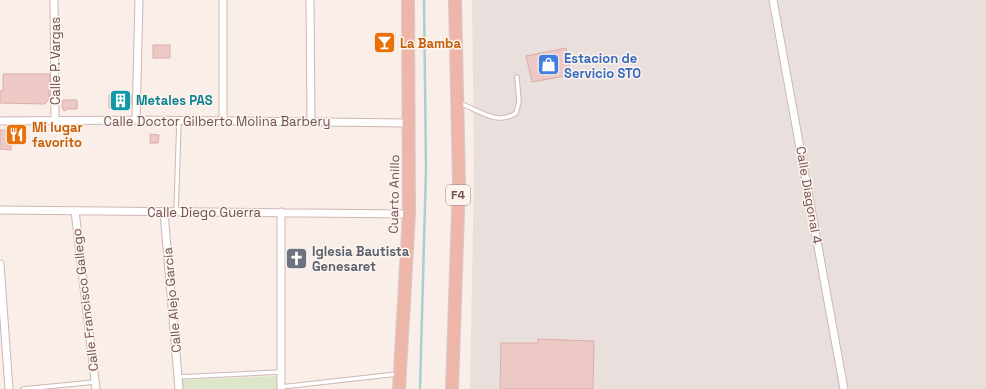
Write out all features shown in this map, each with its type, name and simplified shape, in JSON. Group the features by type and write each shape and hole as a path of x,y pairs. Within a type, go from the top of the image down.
{"highway":[{"name":"Cuarto Anillo","path":"399,389 409,214 408,0"},
{"name":"F4","path":"452,389 459,183 455,0"}],"street":[{"name":"Calle P. Vargas","path":"54,0 55,121"},
{"path":"136,120 139,0"},
{"path":"223,0 223,121"},
{"path":"310,0 311,122"},
{"name":"Calle Diagonal 4","path":"773,0 844,389"},
{"name":"Calle Doctor Gilberto Molina Barbery","path":"0,121 179,120 409,123"},
{"name":"Calle Diego Guerra","path":"0,210 409,214"},
{"name":"Calle Francisco Gallego","path":"75,211 95,385"},
{"name":"Calle Alejo García","path":"164,212 179,389"},
{"path":"281,212 281,388"},
{"path":"0,264 9,389"}],"lane":[{"path":"458,103 476,109 491,117 499,119 509,118 516,113 519,102 517,77"},
{"path":"176,212 179,120"},
{"path":"178,377 280,372"},
{"path":"281,388 400,374"},
{"path":"23,389 95,385"}],"shaded area":[{"path":"472,0 986,0 986,389 470,389 474,168"}],"green space":[{"path":"277,376 277,389 183,389 182,380"}],"building":[{"name":"La Bamba","path":"376,34 395,35 394,51 376,51"},
{"path":"153,45 170,45 170,58 153,58"},
{"name":"Estacion de Servicio STO","path":"566,48 571,75 532,82 526,56"},
{"path":"3,74 50,74 49,99 45,104 0,103 0,91 3,91"},
{"name":"Metales PAS","path":"109,95 132,95 131,105 127,108 109,108"},
{"path":"63,100 77,100 77,109 68,109 64,111 62,107"},
{"path":"0,130 11,130 11,150 0,149"},
{"path":"150,134 159,135 158,143 150,143"},
{"path":"538,339 594,341 593,389 500,389 501,343 538,343"}],"waterway":[{"path":"420,389 426,168 424,0"}],"place":[{"name":"La Bamba","path":"385,43"},
{"name":"Estacion de Servicio STO","path":"549,65"},
{"name":"Metales PAS","path":"121,100"},
{"name":"Mi lugar favorito","path":"17,134"},
{"name":"Iglesia Bautista Genesaret","path":"297,258"}]}
